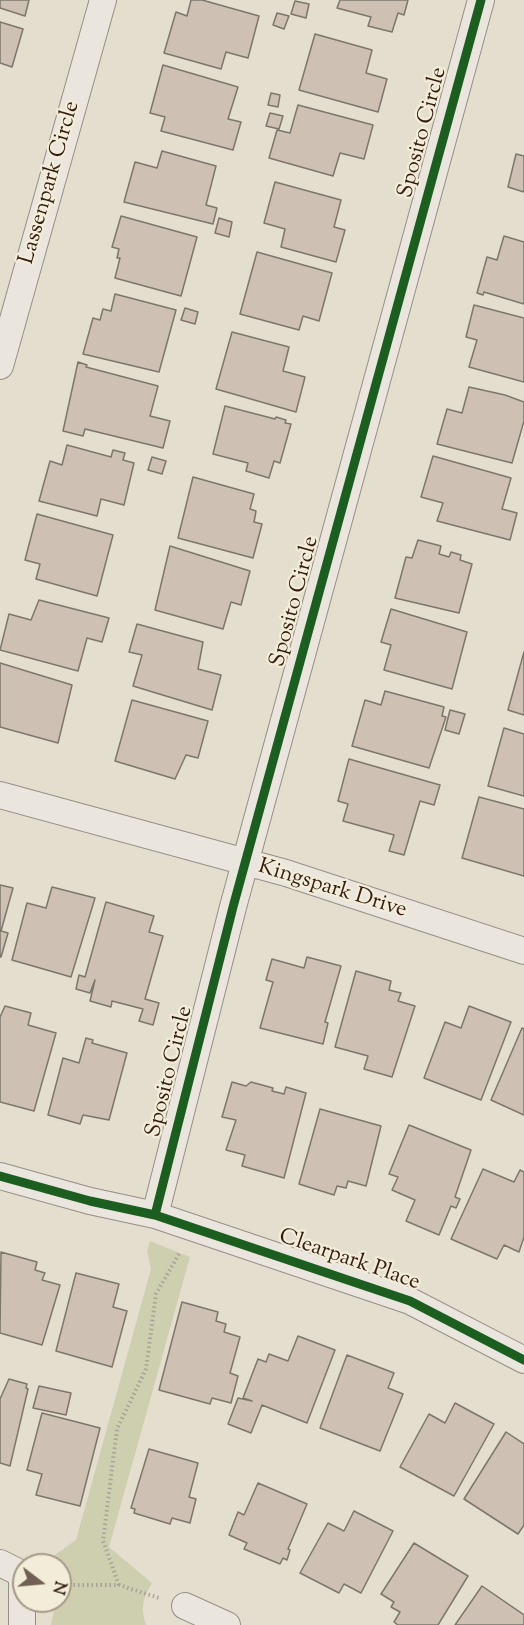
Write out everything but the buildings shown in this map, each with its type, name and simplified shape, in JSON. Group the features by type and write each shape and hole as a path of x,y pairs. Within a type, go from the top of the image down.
{"street":[{"name":"Lassenpark Circle","path":"0,366 103,0"},
{"name":"Sposito Circle","path":"155,1215 245,862 481,0"},
{"name":"Kingspark Drive","path":"0,795 245,862 524,951"},
{"name":"Clearpark Place","path":"0,1176 90,1201 155,1215 410,1301 524,1360"},
{"path":"0,1563 22,1574 22,1625"},
{"path":"185,1606 227,1625"}],"path":[{"path":"118,1585 104,1541 117,1429 146,1369 156,1294 180,1254 188,1227"},
{"path":"72,1585 118,1585 185,1606"}],"green space":[{"path":"150,1241 190,1257 109,1547 152,1583 143,1603 146,1625 51,1625 54,1613 72,1613 72,1553 58,1553 76,1540 151,1269 147,1251"}],"cycle path":[{"path":"155,1215 233,907 481,0"},
{"path":"0,1176 90,1201 155,1215 410,1301 524,1360"}]}
